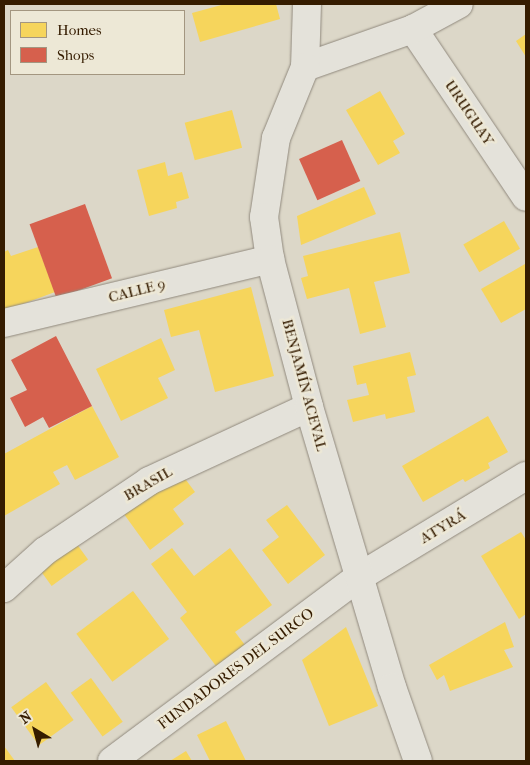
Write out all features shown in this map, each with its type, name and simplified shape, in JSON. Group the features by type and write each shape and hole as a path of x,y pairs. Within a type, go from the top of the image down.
{"street":[{"name":"BENJAMÍN ACEVAL","path":"307,4 305,67 276,138 264,217 270,259 308,407 392,687 418,761"},
{"path":"305,67 412,29 459,4"},
{"name":"URUGUAY","path":"412,29 526,197"},
{"name":"CALLE 9","path":"4,324 270,259"},
{"name":"BRASIL","path":"4,588 45,551 149,481 308,407"},
{"name":"ATYRÁ","path":"359,577 526,476"},
{"name":"FUNDADORES DEL SURCO","path":"112,761 359,577"}],"building: Homes":[{"path":"225,4 276,4 280,19 200,42 192,13"},
{"path":"526,34 526,57 516,41"},
{"path":"380,91 405,134 393,141 400,153 378,165 346,110"},
{"path":"232,110 242,148 195,160 185,123"},
{"path":"165,162 168,176 182,172 189,198 176,202 177,208 149,216 137,170"},
{"path":"364,187 376,214 301,245 297,216"},
{"path":"504,221 520,249 479,272 463,244"},
{"path":"400,232 410,273 374,282 386,327 360,334 349,288 307,299 301,278 308,276 303,256"},
{"path":"38,247 55,292 4,311 4,252 8,250 11,256"},
{"path":"525,264 526,309 501,323 481,289"},
{"path":"251,287 274,376 215,392 199,330 171,337 164,310"},
{"path":"161,338 175,370 158,378 168,398 121,421 96,369"},
{"path":"410,352 416,375 407,377 415,412 386,419 385,414 353,422 347,400 369,395 366,383 357,385 353,366"},
{"path":"92,406 119,457 75,480 67,465 53,472 60,484 4,516 4,454"},
{"path":"488,416 508,452 488,463 490,468 465,482 463,479 423,502 402,466"},
{"path":"177,468 195,492 173,509 184,524 150,550 121,510"},
{"path":"287,505 325,555 288,584 262,550 279,537 266,520"},
{"path":"521,532 526,540 526,614 519,619 481,556"},
{"path":"71,536 88,559 52,586 35,562"},
{"path":"172,548 194,576 230,548 272,605 235,632 245,645 216,666 180,618 187,612 151,564"},
{"path":"133,591 169,639 112,682 76,634"},
{"path":"505,622 514,647 504,650 513,667 450,691 444,675 437,680 429,665"},
{"path":"346,627 378,706 329,726 302,660"},
{"path":"91,678 123,722 103,736 71,693"},
{"path":"46,682 74,720 39,745 11,707"},
{"path":"226,721 246,761 210,761 197,735"},
{"path":"4,746 15,761 4,761"},
{"path":"186,751 192,761 170,761"}],"building: Shops":[{"path":"342,140 360,181 317,200 299,159"},
{"path":"85,204 112,278 57,298 30,224"},
{"path":"56,336 92,406 49,428 43,417 25,427 10,398 27,390 11,360"}]}
